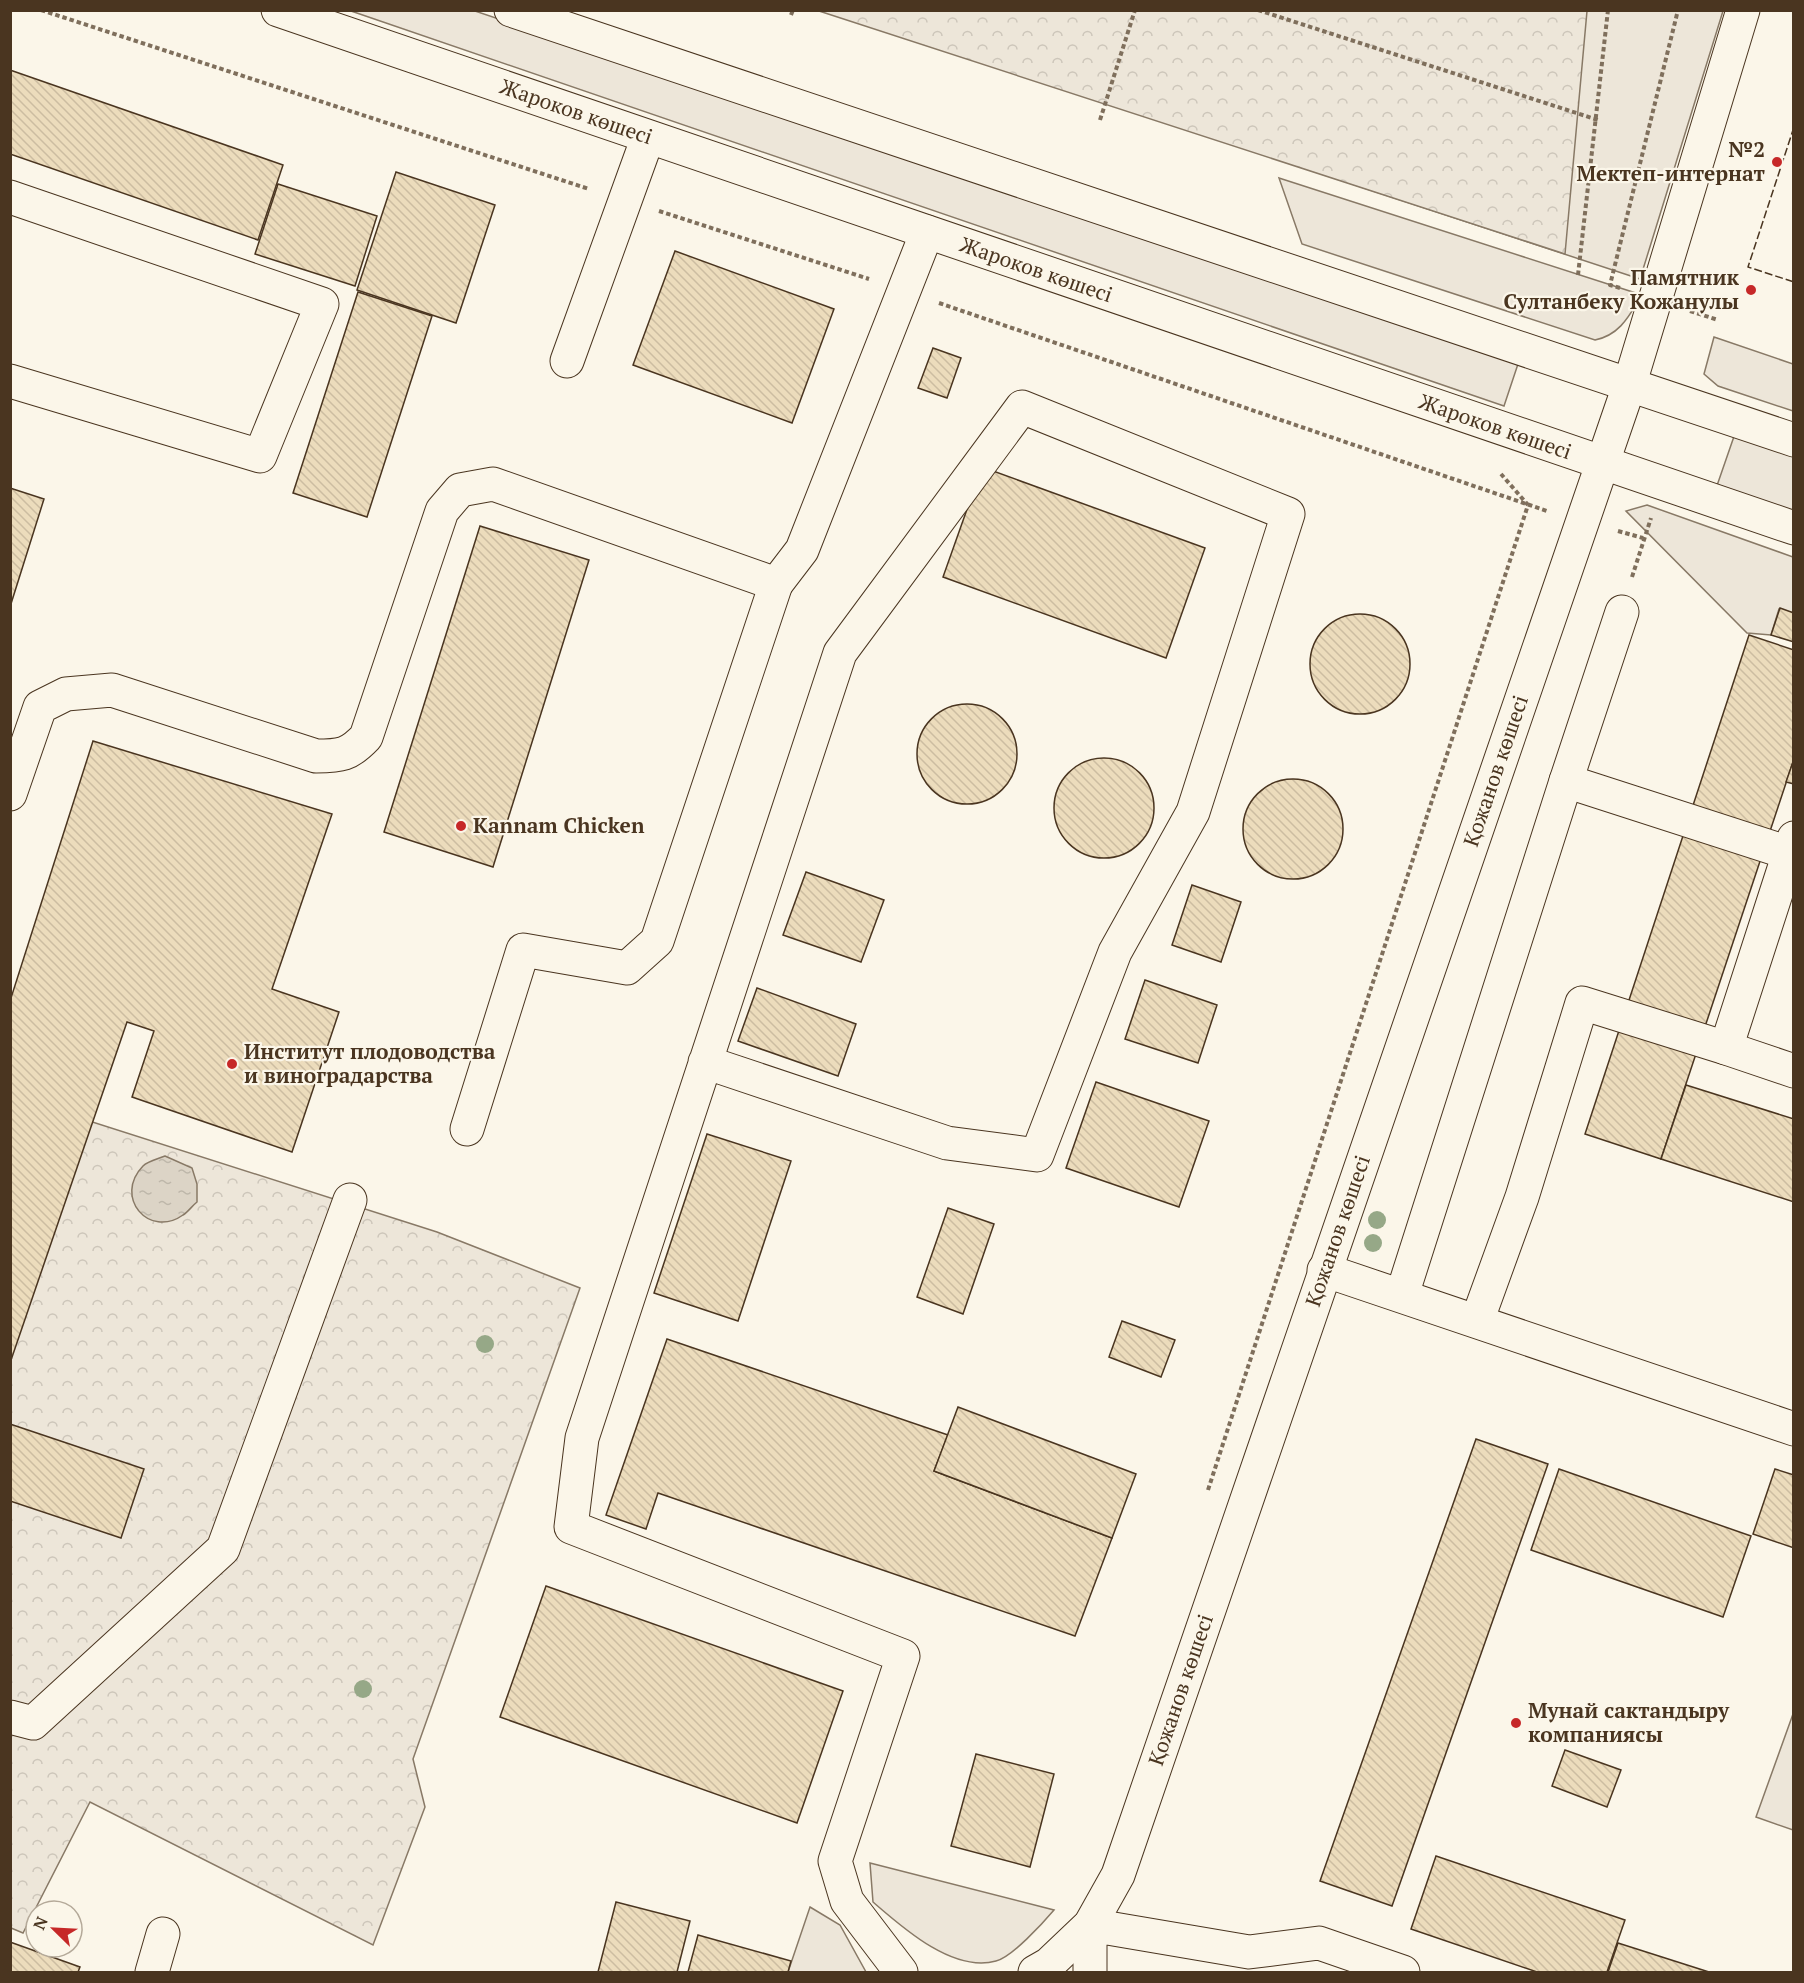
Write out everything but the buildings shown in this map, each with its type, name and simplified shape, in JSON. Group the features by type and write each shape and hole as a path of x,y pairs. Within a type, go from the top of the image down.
{"main road":[{"name":"Жароков көшесі","path":"278,10 1601,464 1794,528"},
{"path":"511,10 1794,440"},
{"path":"1629,386 1743,10"},
{"path":"567,361 648,137"},
{"path":"10,197 322,304 260,456 10,381"},
{"path":"467,1129 523,950 627,968 657,941 776,584 802,550 927,232"},
{"name":"Қожанов көшесі","path":"1035,1972 1049,1964 1090,1925 1118,1875 1629,386"},
{"path":"705,1062 947,1143 1037,1155 1115,952 1193,812 1288,514 1022,407 840,654 705,1062 582,1438 571,1527 903,1656 835,1861 847,1901 901,1972"},
{"path":"10,794 40,707 66,693 112,690 316,756 336,756 352,752 366,737 442,511 460,490 493,484 776,584"},
{"path":"1402,1295 1622,612"},
{"path":"1566,781 1791,845 1780,928 1726,1048"},
{"path":"1478,1321 1522,1197 1582,1003 1794,1071"},
{"path":"10,1717 33,1723 223,1550 350,1200"},
{"path":"1324,1270 1794,1429"},
{"path":"1090,1972 1090,1925 1246,1962 1318,1943 1403,1972"},
{"path":"152,1972 163,1934"}],"path":[{"path":"41,10 904,291 1528,505 1643,538 1654,508"},
{"path":"1100,120 1135,10"},
{"path":"1258,10 1598,120"},
{"path":"1578,275 1598,120 1608,10"},
{"path":"1610,285 1678,10"},
{"path":"1685,309 1718,320"},
{"path":"1501,474 1528,505"},
{"path":"1206,1495 1528,505"}],"green space":[{"path":"351,11 475,11 1519,361 1504,406"},
{"path":"819,11 1587,11 1565,254"},
{"path":"827,11 1723,11 1640,279"},
{"path":"1279,178 1642,295 1623,324 1611,334 1595,340 1302,244"},
{"path":"1714,337 1793,364 1793,411 1718,386 1704,374"},
{"path":"1739,422 1793,440 1793,528 1712,500"},
{"path":"1647,505 1793,557 1793,613 1779,609 1771,635 1747,633 1626,511"},
{"path":"11,1096 437,1232 580,1288 413,1759 425,1807 373,1945 90,1802 40,1899 24,1899 23,1933 11,1928"},
{"path":"1793,1714 1793,1830 1756,1817"},
{"path":"870,1863 1054,1910 1027,1939 1003,1958 980,1963 963,1960 930,1946 873,1902"},
{"path":"810,1907 840,1925 866,1972 788,1972"}],"water":[{"path":"165,1156 192,1168 197,1184 197,1202 183,1215 170,1221 158,1222 147,1218 139,1211 132,1190 135,1178 143,1166"}],"fence":[{"path":"1794,127 1748,267 1794,282"}],"place":[{"name":"№2 Мектеп-интернат","path":"1777,162"},
{"name":"Памятник Султанбеку Кожанулы","path":"1751,290"},
{"name":"Kannam Chicken","path":"461,826"},
{"name":"Институт плодоводства и виноградарства","path":"232,1064"},
{"name":"Мунай сактандыру компаниясы","path":"1516,1723"}]}
